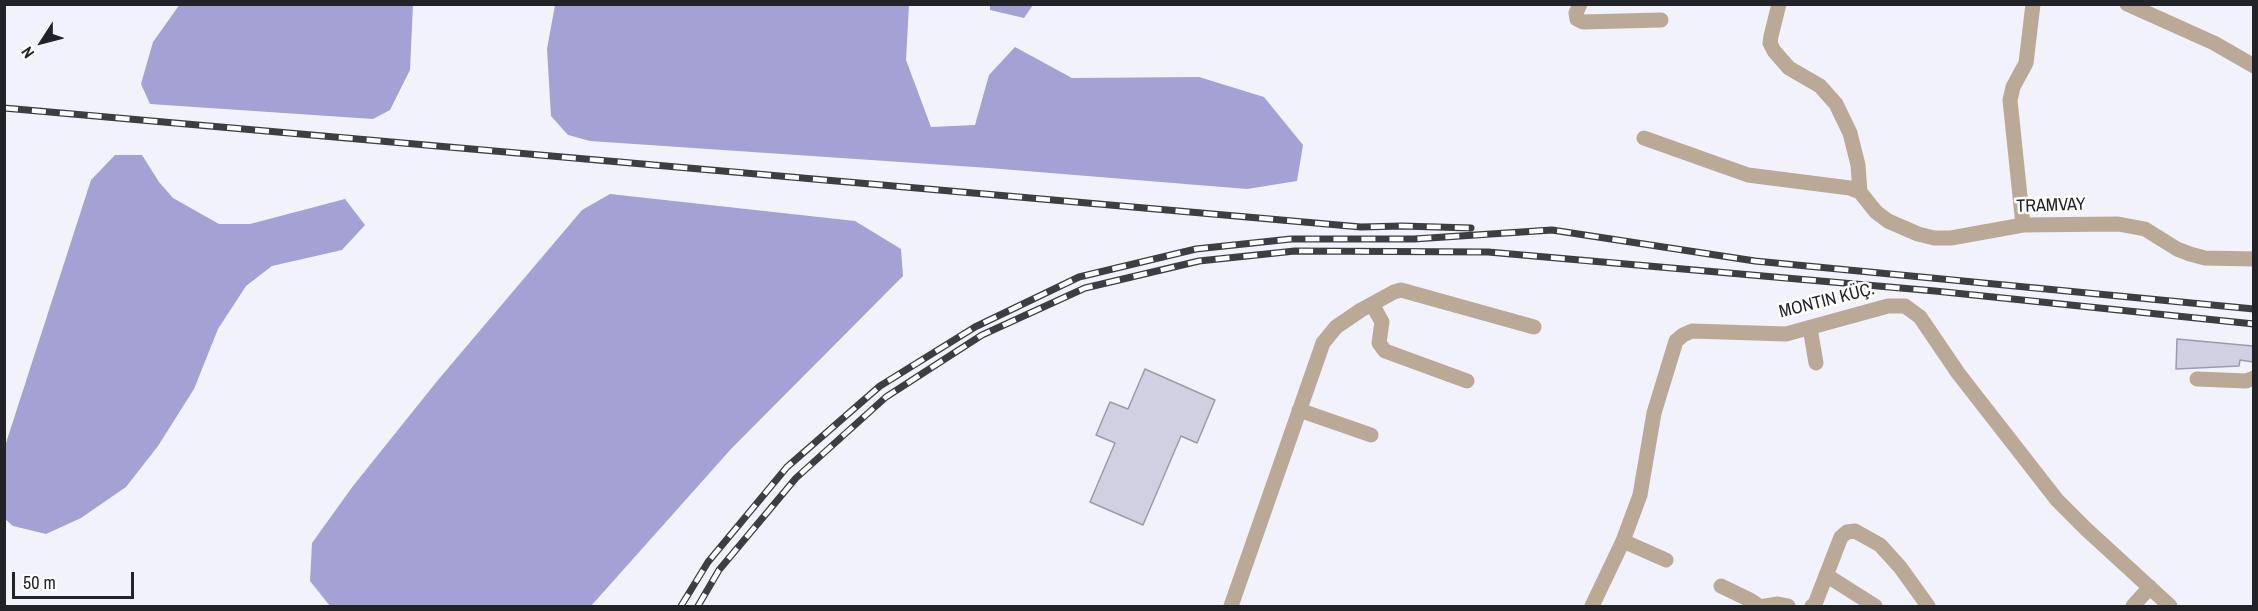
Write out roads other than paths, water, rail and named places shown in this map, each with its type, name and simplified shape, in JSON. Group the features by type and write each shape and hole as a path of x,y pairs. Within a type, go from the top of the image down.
{"street":[{"path":"1580,4 1575,13 1577,19 1583,22 1661,20"},
{"path":"1644,138 1748,175 1850,188 1860,192 1858,165 1853,143 1836,104 1820,86 1789,68 1770,43 1779,4"},
{"path":"2023,225 2010,100 2013,87 2026,63 2033,4"},
{"path":"2127,4 2214,43 2253,66"},
{"name":"TRAMVAY","path":"1860,192 1876,212 1888,221 1934,238 1951,238 2023,225 2118,224 2145,229 2177,249 2198,256 2253,259"},
{"path":"1231,606 1323,343 1336,327 1372,304 1401,290 1534,327"},
{"path":"1372,304 1382,322 1379,343 1385,351 1467,381"},
{"name":"MONTIN KÜÇ.","path":"1592,606 1623,541 1640,495 1654,412 1676,341 1692,331 1768,334 1810,328 1888,306 1905,306 1920,317 1958,373 2058,500 2086,529 2170,606"},
{"path":"1810,328 1816,363"},
{"path":"2197,379 2246,381 2253,378"},
{"path":"1299,410 1371,435"},
{"path":"1812,606 1841,537 1847,532 1855,531 1880,545 1900,567 1929,606"},
{"path":"1623,541 1666,560"},
{"path":"1826,575 1875,606"},
{"path":"1721,586 1759,606"},
{"path":"2133,606 2150,587"},
{"path":"1765,606 1778,603 1788,606"}],"railway":[{"path":"4,108 1361,227 1471,228"},
{"path":"681,606 708,562 787,467 880,386 975,327 1079,277 1196,249 1291,239 1414,239 1552,230 1755,261 2254,309"},
{"path":"698,606 719,570 796,478 886,397 982,335 1085,288 1199,261 1295,251 1488,252 1935,291 2254,324"}]}
